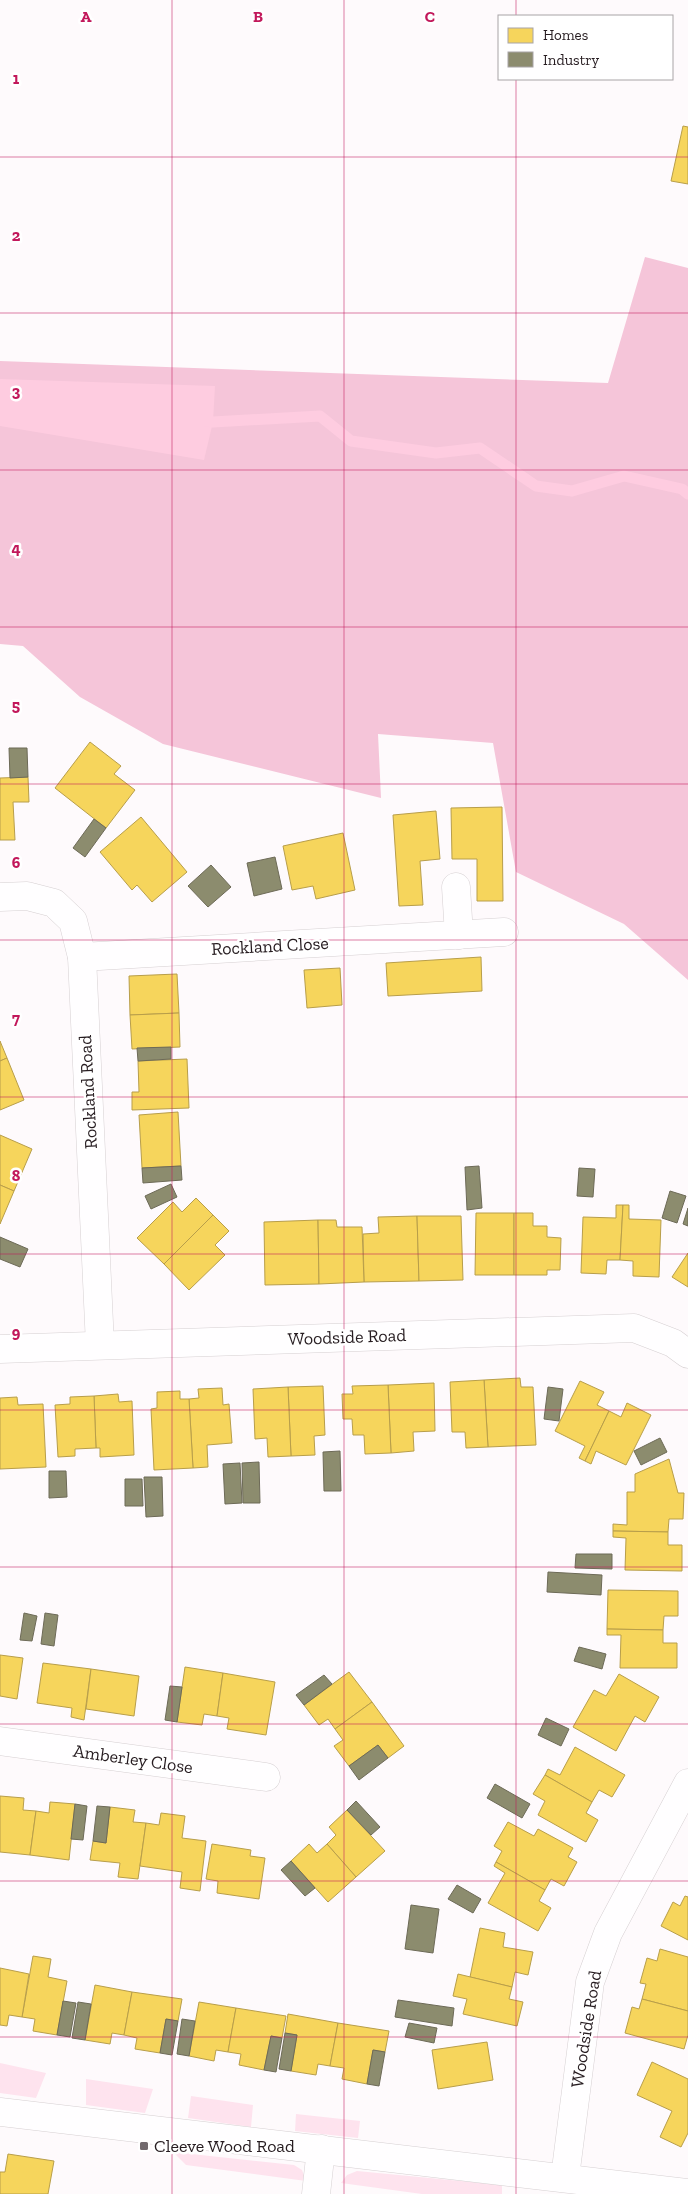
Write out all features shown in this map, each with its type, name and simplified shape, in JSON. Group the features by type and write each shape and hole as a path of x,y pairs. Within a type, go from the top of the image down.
{"street":[{"path":"456,888 459,935"},
{"name":"Rockland Road","path":"0,897 27,896 54,903 73,921 82,957 100,1345"},
{"name":"Rockland Close","path":"82,957 504,932"},
{"name":"Woodside Road","path":"0,1349 634,1328 673,1343 688,1354"},
{"name":"Amberley Close","path":"0,1741 266,1777"},
{"name":"Woodside Road","path":"565,2177 590,1982 608,1933 688,1783"},
{"path":"0,2112 321,2148 688,2193"},
{"path":"316,2194 321,2148"}],"shaded area":[{"path":"645,257 688,268 688,980 624,924 516,872 493,743 378,734 381,798 163,744 80,697 23,646 0,644 0,361 608,383"},
{"path":"0,379 215,386 213,422 204,460 0,426"},
{"path":"0,2063 46,2073 36,2098 0,2093"},
{"path":"86,2079 153,2089 145,2113 86,2105"},
{"path":"191,2096 253,2105 251,2127 188,2118"},
{"path":"296,2114 360,2121 358,2138 295,2131"},
{"path":"173,2152 294,2165 302,2170 306,2181 186,2165"},
{"path":"357,2171 502,2185 502,2194 422,2194 341,2183 347,2175"}],"building: Homes":[{"path":"683,126 688,127 688,184 671,181"},
{"path":"90,742 121,766 114,774 135,790 106,828 55,788"},
{"path":"28,777 29,802 13,802 15,840 0,840 0,778"},
{"path":"502,807 503,901 477,901 477,859 452,859 451,808"},
{"path":"436,811 440,859 420,861 423,905 399,906 393,815"},
{"path":"141,817 187,872 152,902 137,885 132,890 100,852"},
{"path":"343,833 355,890 316,899 313,886 292,890 283,846"},
{"path":"481,957 482,991 388,996 386,963"},
{"path":"340,968 342,1005 307,1008 304,970"},
{"path":"177,974 179,1013 130,1015 129,976"},
{"path":"179,1013 180,1047 132,1049 130,1015"},
{"path":"0,1041 7,1058 0,1061"},
{"path":"7,1058 24,1100 0,1110 0,1061"},
{"path":"187,1059 189,1108 132,1110 132,1092 139,1092 138,1061"},
{"path":"178,1112 181,1166 142,1168 139,1115"},
{"path":"0,1135 32,1149 14,1191 0,1185"},
{"path":"0,1185 14,1191 0,1224"},
{"path":"196,1198 213,1215 164,1264 137,1238 173,1202 182,1212"},
{"path":"616,1205 623,1205 620,1260 607,1260 606,1274 581,1273 583,1217 616,1218"},
{"path":"623,1205 629,1205 629,1219 661,1220 659,1277 633,1276 633,1261 620,1260"},
{"path":"476,1213 514,1213 514,1275 475,1275"},
{"path":"514,1213 533,1213 533,1226 547,1226 547,1237 561,1238 560,1270 547,1270 547,1275 514,1275"},
{"path":"213,1215 229,1231 215,1245 225,1255 189,1290 164,1264"},
{"path":"417,1216 419,1281 364,1282 363,1234 379,1233 378,1217"},
{"path":"417,1216 461,1216 463,1280 419,1281"},
{"path":"318,1220 319,1284 265,1285 264,1222"},
{"path":"318,1220 336,1220 337,1227 362,1227 364,1282 319,1284"},
{"path":"688,1253 688,1287 672,1277"},
{"path":"520,1378 521,1387 533,1387 536,1445 488,1447 484,1380"},
{"path":"484,1380 488,1447 466,1448 465,1432 452,1432 450,1382"},
{"path":"580,1381 604,1392 597,1405 609,1411 585,1461 579,1458 585,1446 555,1431"},
{"path":"434,1383 435,1431 413,1432 414,1451 391,1453 388,1385"},
{"path":"388,1385 391,1453 365,1454 364,1435 353,1435 352,1419 343,1419 342,1394 353,1394 352,1386"},
{"path":"323,1386 325,1435 314,1436 315,1455 291,1456 288,1387"},
{"path":"288,1387 291,1456 268,1457 267,1438 255,1439 253,1389"},
{"path":"222,1388 223,1405 229,1404 232,1443 207,1445 208,1467 193,1468 189,1399 199,1398 198,1389"},
{"path":"180,1391 180,1399 189,1399 193,1468 154,1470 151,1409 157,1408 157,1392"},
{"path":"118,1394 119,1402 132,1401 134,1455 100,1457 100,1448 96,1448 94,1396"},
{"path":"94,1396 96,1448 75,1449 75,1456 58,1457 55,1405 70,1404 70,1397"},
{"path":"17,1397 18,1405 43,1404 46,1467 0,1469 0,1398"},
{"path":"627,1403 651,1415 626,1465 596,1451 591,1464 585,1461 609,1411 621,1417"},
{"path":"669,1459 678,1493 684,1493 683,1519 669,1519 668,1532 613,1531 613,1524 627,1525 627,1492 635,1492 635,1474"},
{"path":"613,1531 668,1532 668,1545 682,1545 682,1571 625,1570 626,1538 613,1537"},
{"path":"608,1590 678,1591 678,1616 664,1616 663,1630 607,1629"},
{"path":"607,1629 663,1630 663,1643 677,1643 677,1668 620,1668 621,1635 607,1635"},
{"path":"0,1655 23,1658 17,1699 0,1696"},
{"path":"43,1663 91,1669 84,1720 71,1717 72,1708 37,1703"},
{"path":"185,1667 223,1673 217,1716 204,1714 202,1725 177,1722"},
{"path":"91,1669 139,1676 134,1716 86,1709"},
{"path":"349,1672 372,1702 335,1729 328,1719 319,1725 304,1705"},
{"path":"223,1673 275,1682 266,1735 227,1729 229,1718 217,1716"},
{"path":"619,1674 659,1697 645,1722 635,1716 616,1751 573,1727 594,1690 606,1696"},
{"path":"372,1702 404,1746 388,1758 378,1745 349,1766 334,1746 343,1740 335,1729"},
{"path":"575,1747 625,1775 612,1797 599,1790 592,1802 545,1775 548,1769 560,1775"},
{"path":"545,1775 592,1802 586,1813 598,1820 586,1842 538,1815 545,1801 533,1794"},
{"path":"0,1796 24,1798 23,1810 36,1811 30,1855 0,1852"},
{"path":"50,1802 75,1804 69,1860 30,1855 36,1811 49,1813"},
{"path":"110,1807 135,1810 133,1822 146,1823 138,1879 118,1877 120,1863 90,1860 93,1841 106,1843"},
{"path":"347,1810 385,1851 356,1877 327,1844 336,1835 329,1827"},
{"path":"161,1813 185,1816 182,1838 206,1841 200,1891 180,1888 182,1872 140,1866 146,1823 159,1825"},
{"path":"508,1822 534,1836 538,1829 573,1848 568,1857 577,1862 564,1886 551,1879 545,1890 496,1862 502,1851 494,1846"},
{"path":"212,1844 251,1850 250,1856 265,1858 259,1899 217,1893 218,1881 206,1879"},
{"path":"309,1844 317,1853 327,1844 356,1877 328,1902 291,1861"},
{"path":"496,1862 545,1890 539,1901 551,1908 538,1931 488,1903 505,1873 494,1866"},
{"path":"685,1896 688,1897 688,1940 661,1926 673,1902 680,1906"},
{"path":"480,1928 505,1933 503,1947 533,1952 528,1975 515,1972 512,1987 470,1977"},
{"path":"660,1949 688,1957 688,2011 642,1999 646,1984 640,1983 647,1958 657,1961"},
{"path":"33,1956 51,1959 48,1977 67,1981 57,2035 33,2031 35,2019 22,2017"},
{"path":"0,1968 29,1974 22,2017 9,2015 7,2026 0,2025"},
{"path":"458,1974 512,1987 509,1999 523,2002 517,2026 463,2014 467,1999 453,1996"},
{"path":"95,1985 132,1992 124,2035 112,2033 110,2044 85,2040"},
{"path":"132,1992 182,1999 178,2021 166,2019 160,2053 135,2049 137,2038 124,2035"},
{"path":"642,1999 688,2011 688,2035 684,2049 625,2033 632,2007 639,2009"},
{"path":"199,2002 236,2008 228,2052 216,2050 214,2061 189,2056"},
{"path":"236,2008 286,2016 282,2038 271,2036 264,2070 239,2065 241,2054 228,2052"},
{"path":"288,2014 338,2023 330,2066 318,2064 316,2075 291,2071 297,2035 285,2033"},
{"path":"338,2023 389,2031 385,2052 373,2050 367,2084 342,2079 344,2068 330,2066"},
{"path":"487,2042 493,2080 438,2089 432,2050"},
{"path":"652,2062 688,2079 688,2133 681,2147 660,2137 672,2111 637,2095"},
{"path":"8,2154 54,2161 48,2194 0,2194 0,2172 5,2172"}],"building: Industry":[{"path":"9,748 27,748 28,777 10,778"},
{"path":"94,819 106,828 85,857 73,848"},
{"path":"275,857 282,889 254,896 247,863"},
{"path":"211,865 231,887 208,907 188,886"},
{"path":"171,1047 171,1059 138,1061 137,1048"},
{"path":"181,1166 182,1180 143,1183 142,1168"},
{"path":"479,1166 482,1208 467,1210 465,1167"},
{"path":"579,1168 595,1169 593,1197 577,1196"},
{"path":"171,1184 177,1197 151,1209 145,1196"},
{"path":"670,1191 686,1196 677,1223 662,1218"},
{"path":"688,1208 688,1226 683,1224"},
{"path":"0,1237 28,1249 20,1267 0,1259"},
{"path":"548,1387 563,1389 559,1421 544,1419"},
{"path":"660,1438 667,1452 641,1465 634,1451"},
{"path":"340,1451 341,1491 324,1491 323,1452"},
{"path":"259,1462 260,1503 243,1503 242,1463"},
{"path":"240,1463 242,1503 225,1504 223,1464"},
{"path":"49,1471 66,1471 67,1497 49,1498"},
{"path":"144,1477 162,1477 163,1516 146,1517"},
{"path":"125,1479 142,1479 143,1506 125,1506"},
{"path":"576,1554 612,1554 612,1569 575,1568"},
{"path":"548,1572 602,1575 601,1595 547,1592"},
{"path":"24,1613 37,1616 32,1641 20,1640"},
{"path":"45,1613 58,1615 54,1646 41,1644"},
{"path":"579,1647 606,1654 602,1669 574,1661"},
{"path":"324,1675 332,1684 304,1705 296,1695"},
{"path":"170,1686 182,1687 177,1722 165,1720"},
{"path":"546,1718 569,1729 561,1746 538,1735"},
{"path":"378,1745 388,1758 359,1780 349,1766"},
{"path":"495,1784 530,1804 522,1818 487,1798"},
{"path":"356,1801 380,1827 371,1835 347,1810"},
{"path":"75,1804 87,1806 83,1840 71,1839"},
{"path":"97,1806 110,1807 106,1843 93,1841"},
{"path":"291,1861 315,1888 305,1896 281,1870"},
{"path":"457,1885 481,1899 473,1913 448,1899"},
{"path":"411,1905 439,1909 433,1953 405,1949"},
{"path":"398,2000 454,2008 452,2026 395,2017"},
{"path":"63,2001 76,2003 70,2037 57,2035"},
{"path":"78,2002 91,2004 85,2040 72,2038"},
{"path":"166,2019 178,2021 172,2055 160,2053"},
{"path":"182,2019 195,2021 189,2056 177,2054"},
{"path":"409,2023 437,2028 434,2043 405,2037"},
{"path":"285,2033 297,2035 291,2071 279,2069"},
{"path":"271,2036 282,2038 276,2072 264,2070"},
{"path":"373,2050 385,2052 379,2086 367,2084"}],"waterway":[{"path":"198,420 213,422 320,416 351,441 436,453 480,448 536,486 572,491 624,476 682,489 688,494"}],"place":[{"name":"Cleeve Wood Road","path":"144,2146"}]}
